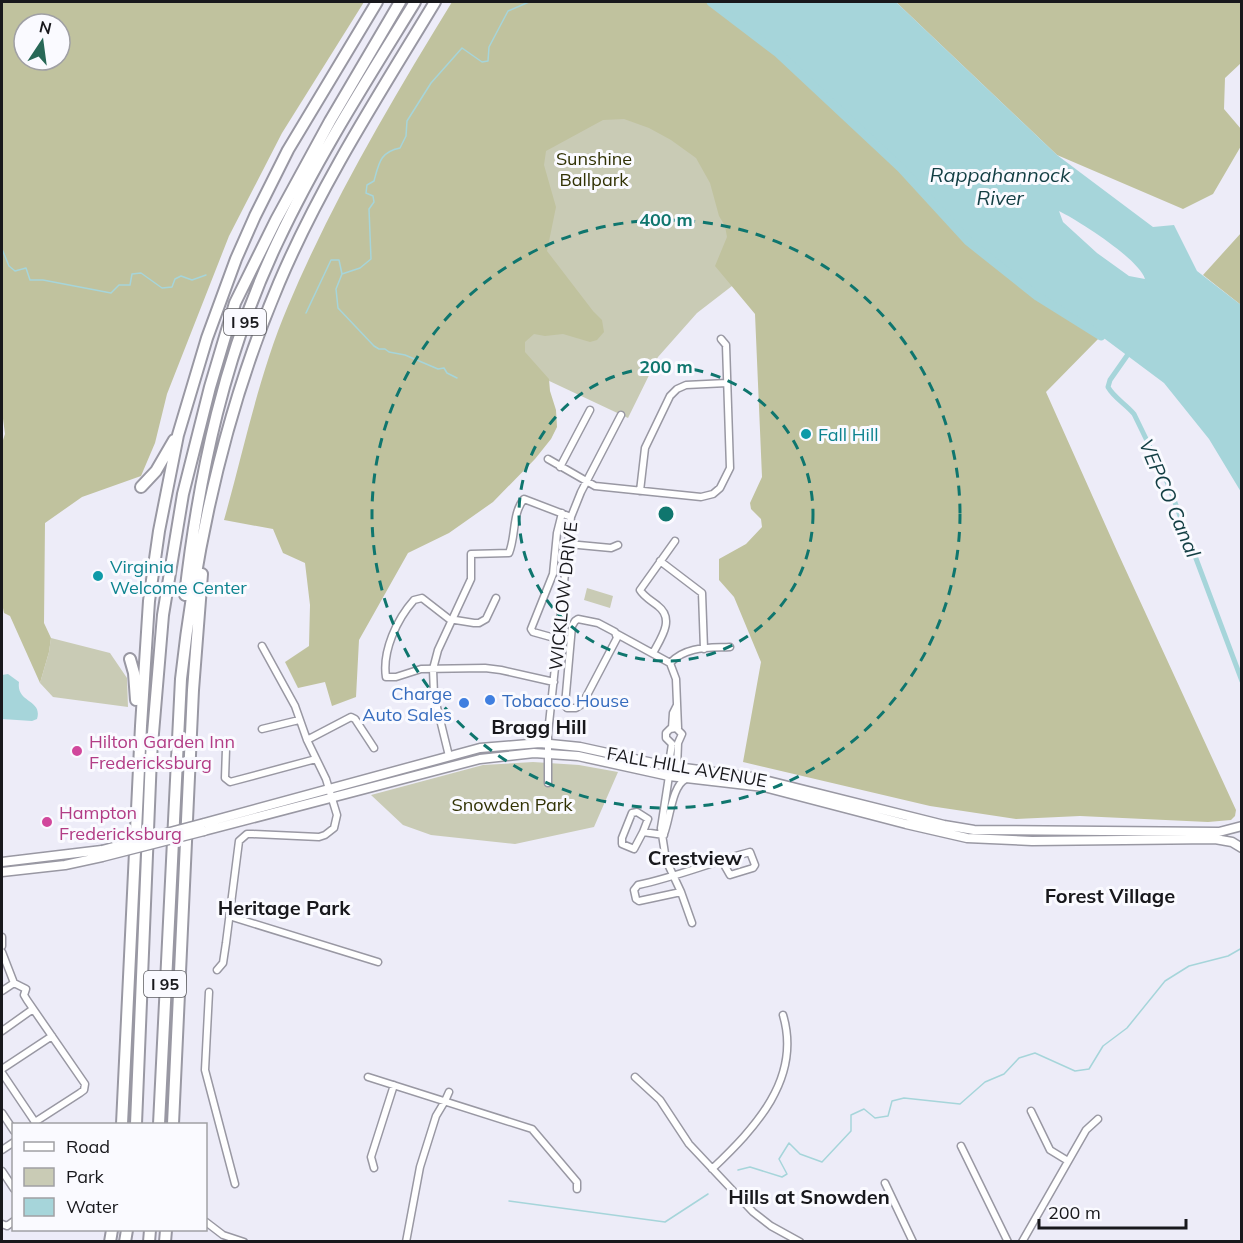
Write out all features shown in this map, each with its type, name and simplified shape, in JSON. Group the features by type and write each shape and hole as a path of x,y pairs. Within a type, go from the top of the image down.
{"highway":[{"name":"I 95","path":"122,1123 149,601 159,531 178,435 207,338 236,259 255,216 288,150 377,2"},
{"name":"I 95","path":"136,1123 151,757 163,615 183,494 210,387 235,303 335,111 400,2"},
{"name":"I 95","path":"159,1123 185,592 192,533 216,414 252,302 278,241 340,125 415,2"},
{"name":"I 95","path":"181,679 189,613 204,525 223,446 249,362 279,283 337,164 435,2"},
{"path":"141,487 156,471 178,435"},
{"path":"173,1123 193,690 201,582 212,489"},
{"path":"130,660 134,673 136,713 141,726"}],"main road":[{"name":"FALL HILL AVENUE","path":"204,827 329,788 488,746 548,743 580,747 677,768 752,777 944,825 974,830 1219,832 1240,827"},
{"name":"FALL HILL AVENUE","path":"2,872 65,865 102,853 480,759 510,754 548,753 592,759 669,776 764,787 906,825 967,838 1000,841 1215,838 1239,847"},
{"path":"669,776 677,768"},
{"name":"FALL HILL AVENUE","path":"1239,847 1234,838 1240,827"},
{"path":"1172,840 1214,842 1242,855"},
{"name":"FALL HILL AVENUE","path":"2,862 102,853"}],"street":[{"path":"548,459 595,486 701,497 713,494 720,488 730,468 726,345 721,339"},
{"path":"640,491 645,448 670,396 677,389 686,385 727,383"},
{"path":"560,467 590,410"},
{"name":"WICKLOW DRIVE","path":"548,753 571,517 586,482 621,415"},
{"path":"449,756 434,695 433,669 438,650 471,579 470,556 472,553 509,553 514,524 520,504 524,499 571,517"},
{"path":"558,639 533,632 531,629 553,574 557,533 562,513"},
{"path":"653,652 665,630 666,620 661,608 640,590 675,541"},
{"path":"568,544 611,548 618,545"},
{"path":"660,561 702,593 704,649"},
{"path":"496,598 483,622 474,623 452,620 428,602 418,598 411,603 402,616 389,645 386,677 393,678 421,669 484,668 554,682"},
{"path":"617,634 616,640 581,705 576,708 567,708 565,705 572,626 575,621 598,623 653,652 670,663 676,679 677,704 673,713 675,728 682,737 675,743 662,765"},
{"path":"217,970 223,963 238,845 242,837 253,834 312,838 325,835 336,824 337,815 329,788 286,687 262,646"},
{"path":"670,663 685,652 730,647"},
{"path":"307,740 351,717 355,718 374,748"},
{"path":"262,729 299,720"},
{"path":"675,728 668,731 666,736 668,741 675,743"},
{"path":"675,743 677,768"},
{"path":"226,749 225,778 230,782 316,759"},
{"path":"548,753 548,783"},
{"path":"669,776 661,828 664,835 666,860 692,923"},
{"path":"664,835 670,819 676,787 687,778"},
{"path":"637,812 648,819 644,832 634,849 622,844 622,838 632,813 637,812"},
{"path":"644,832 664,835"},
{"path":"681,892 639,901 636,899 634,890 638,885 750,852 755,865 753,868 730,875 722,861"},
{"path":"229,916 378,962"},
{"path":"2,937 2,946"},
{"path":"2,952 4,967 14,983 26,988 24,994 83,1081 85,1087 80,1093 34,1123 2,1071 52,1036"},
{"path":"2,989 14,983"},
{"path":"209,992 205,1070 236,1184"},
{"path":"2,1031 33,1009"},
{"path":"712,1170 756,1125 782,1077 789,1047 783,1015"},
{"path":"368,1077 532,1129 577,1182 577,1189"},
{"path":"636,1077 663,1103 681,1134 712,1170 758,1216 800,1242"},
{"path":"374,1168 371,1157 393,1085"},
{"path":"406,1242 420,1167 436,1116 448,1092"},
{"path":"1031,1111 1050,1150 1068,1161"},
{"path":"2,1113 12,1128"},
{"path":"1022,1242 1086,1130 1098,1119"},
{"path":"961,1146 1008,1242"},
{"path":"2,1171 12,1186"},
{"path":"885,1184 910,1240"},
{"path":"207,1223 218,1232 244,1242"}],"green space":[{"path":"2,2 364,2 282,133 229,236 167,394 155,443 141,476 82,497 45,523 44,623 51,638 40,683 10,616 4,613 2,603 2,443 5,434 2,411"},
{"path":"452,2 711,2 778,53 901,168 968,241 1036,296 1101,336 1046,392 1236,810 1231,820 1208,822 1080,816 1016,819 930,806 743,762 761,662 734,597 719,580 719,559 746,544 762,527 761,519 751,509 750,503 762,477 755,314 715,266 727,237 710,183 696,158 649,128 624,119 603,120 546,151 544,165 556,207 547,251 602,320 604,332 597,340 590,342 563,334 545,336 534,334 525,342 525,352 549,379 556,410 557,427 551,439 493,502 449,533 408,553 359,640 356,697 332,706 325,682 298,688 285,662 309,646 310,605 305,563 283,553 273,529 224,520 260,385 288,306 344,189"},
{"name":"Sunshine Ballpark","path":"711,2 901,168 968,241 1036,296 744,273 732,286 697,313 658,357 628,418 511,363 455,73"},
{"path":"896,2 1241,2 1241,63 1225,78 1224,109 1241,129 1241,146 1213,194 1183,209 1057,155"},
{"path":"1241,233 1241,305 1203,275"},
{"path":"587,588 613,596 610,608 584,600"},
{"path":"51,638 110,653 127,678 128,707 53,697 40,683"},
{"name":"Snowden Park","path":"533,762 579,765 618,772 594,827 515,844 431,835 403,825 371,795 483,765"}],"water":[{"name":"Rappahannock River","path":"711,2 896,2 1057,155 1153,227 1174,225 1197,271 1241,305 1241,492 1209,439 1164,383 1101,336 1037,296 968,241 901,168 778,53","holes":["1059,211 1120,251 1132,261 1145,279 1129,276 1097,253 1063,222"]},
{"path":"8,674 19,682 21,694 36,708 37,719 32,721 2,719 2,675"}],"waterway":[{"path":"306,313 331,260 339,260 342,274 360,268 371,259 369,209 374,202 373,196 366,193 367,185 374,181 384,155 400,148 406,136 407,121 431,83 462,48 482,62 488,61 489,47 508,11 529,2"},
{"path":"711,2 778,53 901,168 968,241 1037,296 1101,336"},
{"path":"2,249 9,266 15,271 26,268 30,280 43,280 111,293 119,285 130,285 132,274 141,273 162,288 172,287 175,279 181,276 192,280 206,275"},
{"path":"342,274 336,289 338,308 374,346 405,355 438,369 444,368 447,373 457,378"},
{"name":"VEPCO Canal","path":"1131,350 1110,380 1108,387 1134,414 1168,484 1242,681"},
{"path":"738,1170 750,1167 782,1177 787,1174 779,1159 789,1143 800,1154 822,1162 851,1131 851,1115 864,1109 875,1118 888,1116 892,1101 904,1098 960,1104 985,1082 1004,1074 1019,1058 1035,1053 1075,1071 1089,1069 1103,1046 1127,1028 1165,981 1189,966 1228,956 1242,948"},
{"path":"509,1201 665,1222 708,1194"}],"place":[{"name":"Fall Hill","path":"806,434"},
{"name":"Virginia Welcome Center","path":"98,576"},
{"name":"Tobacco House","path":"490,700"},
{"name":"Charge Auto Sales","path":"464,703"},
{"name":"Hilton Garden Inn Fredericksburg","path":"77,751"},
{"name":"Hampton Fredericksburg","path":"47,822"}],"district":[{"name":"Bragg Hill","path":"539,726"},
{"name":"Crestview","path":"695,857"},
{"name":"Forest Village","path":"1110,895"},
{"name":"Heritage Park","path":"284,907"},
{"name":"Hills at Snowden","path":"809,1196"}]}
